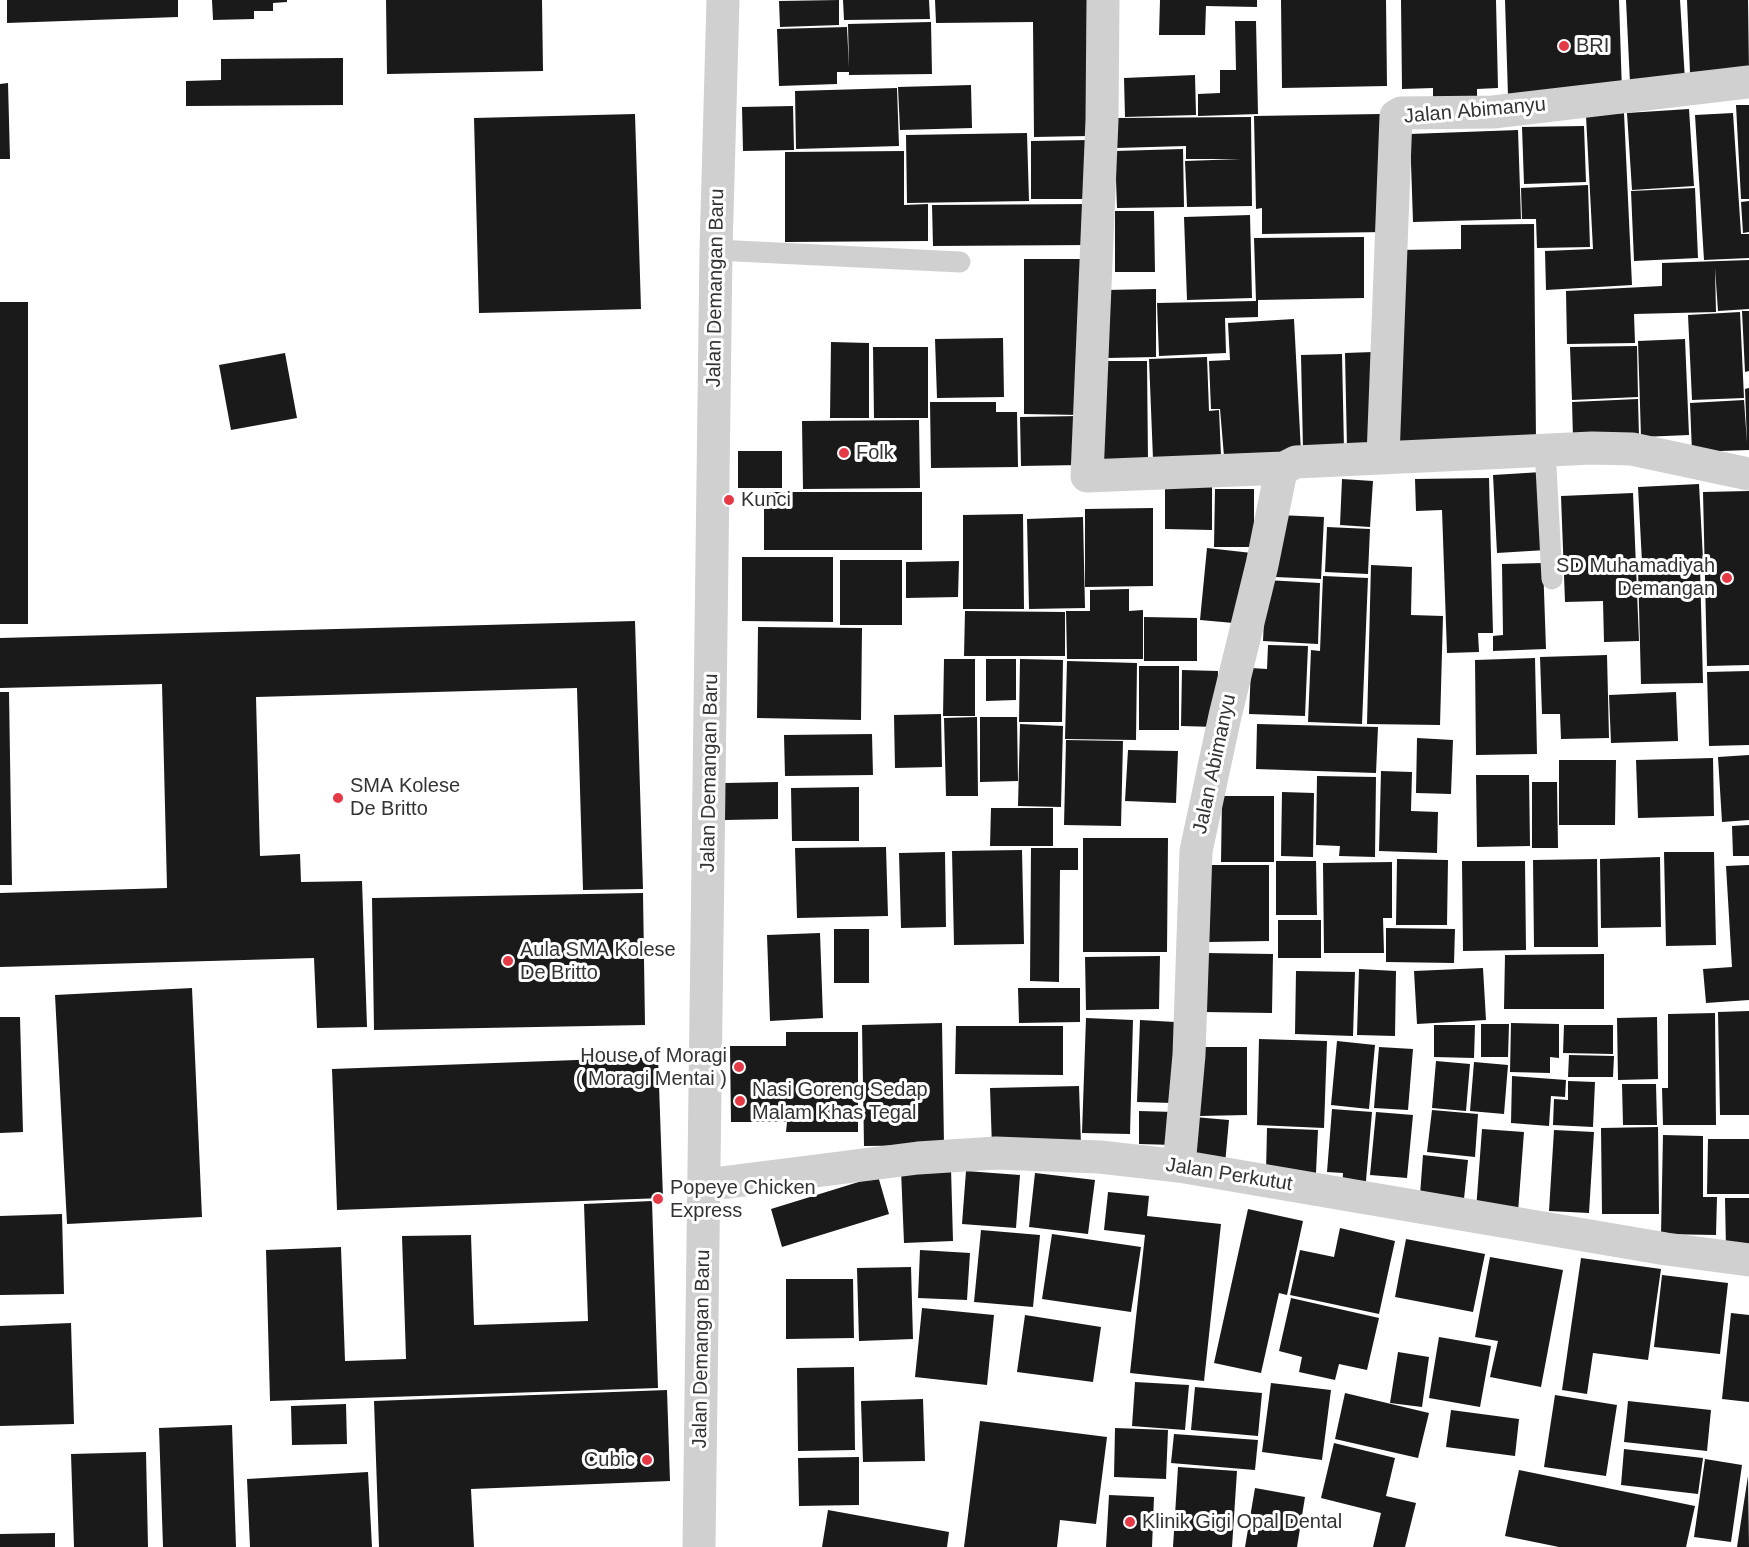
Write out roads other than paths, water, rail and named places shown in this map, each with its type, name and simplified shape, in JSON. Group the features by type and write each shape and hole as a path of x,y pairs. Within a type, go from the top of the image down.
{"street":[{"name":"Jalan Demangan Baru","path":"699,1547 716,250 723,0"},
{"path":"1103,0 1102,120 1087,476 1284,468 1296,462 1545,449 1632,449 1749,474"},
{"name":"Jalan Abimanyu","path":"1383,457 1395,117 1401,113 1493,112 1749,82"},
{"name":"Jalan Abimanyu","path":"1179,1166 1189,1055 1196,851 1225,716 1262,565 1280,476 1284,468"},
{"name":"Jalan Perkutut","path":"705,1185 918,1158 996,1153 1100,1157 1179,1166 1654,1247 1749,1260"}],"lane":[{"path":"716,250 960,262"},
{"path":"1545,449 1552,579"}],"place":[{"name":"BRI","path":"1564,46"},
{"name":"Folk","path":"844,453"},
{"name":"Kunci","path":"729,500"},
{"name":"SD Muhamadiyah Demangan","path":"1727,578"},
{"name":"SMA Kolese De Britto","path":"338,798"},
{"name":"Aula SMA Kolese De Britto","path":"508,961"},
{"name":"House of Moragi ( Moragi Mentai )","path":"739,1067"},
{"name":"Nasi Goreng Sedap Malam Khas Tegal","path":"740,1101"},
{"name":"Popeye Chicken Express","path":"658,1199"},
{"name":"Cubic","path":"647,1460"},
{"name":"Klinik Gigi Opal Dental","path":"1130,1522"}]}
